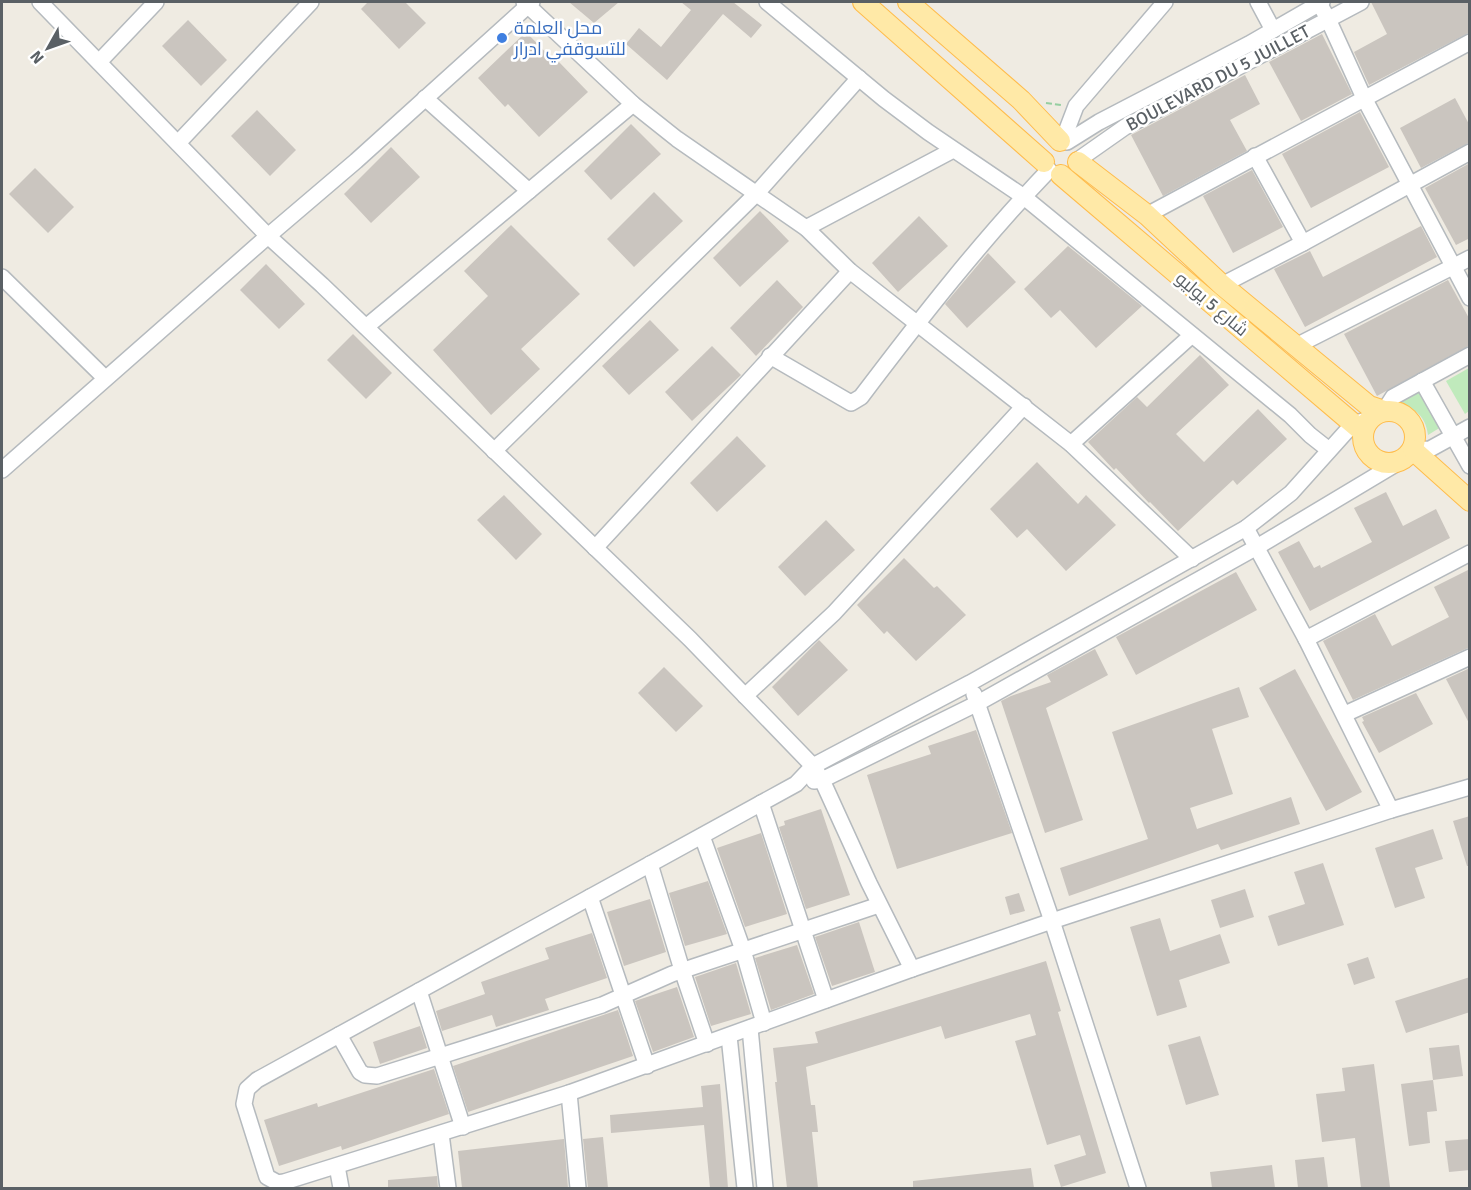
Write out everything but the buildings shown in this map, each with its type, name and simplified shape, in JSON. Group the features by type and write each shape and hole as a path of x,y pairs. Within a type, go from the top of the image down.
{"main road":[{"name":"شارع 5 يوليو","path":"863,2 1051,169 1368,421"},
{"path":"916,4 1064,141 1076,149 1078,161 1071,172 1051,169 1047,147 1064,141"},
{"name":"شارع 5 يوليو","path":"1078,161 1147,215 1222,285 1298,345 1369,406 1368,421"},
{"path":"1392,411 1401,413 1413,425 1415,442 1408,455 1387,464 1379,461 1366,449 1363,441 1368,421 1392,411"},
{"path":"1408,455 1437,471 1470,501"}],"street":[{"path":"40,2 268,236 366,327 690,639 813,766 822,780 879,905 912,969"},
{"path":"99,62 156,2"},
{"path":"178,143 311,2"},
{"path":"2,471 105,378 356,161 528,2 633,104 677,140 806,228 850,271 1071,444 1192,558"},
{"path":"767,2 859,78 953,150 1024,196 1290,415 1329,450"},
{"path":"1064,141 1076,106 1165,2"},
{"path":"1258,2 1273,30"},
{"path":"1064,141 1273,30 1320,2 1364,98 1470,298"},
{"name":"BOULEVARD DU 5 JUILLET","path":"1078,161 1125,127 1360,2"},
{"path":"1147,215 1470,42"},
{"path":"494,451 757,193 859,78"},
{"path":"425,98 529,191"},
{"path":"366,327 633,104"},
{"path":"806,228 953,150"},
{"path":"1222,285 1470,152"},
{"path":"1255,156 1303,243"},
{"path":"770,356 851,403 861,397 917,322 1024,196 1051,169"},
{"path":"1298,345 1470,258"},
{"path":"595,548 850,271"},
{"path":"2,277 105,378"},
{"path":"1071,444 1192,334"},
{"path":"1470,355 1393,397 1368,421 1329,450 1292,493 1246,528 970,683 813,766 796,784 257,1080 247,1089 243,1101 267,1177 278,1183 569,1093 1052,921 1391,810 1470,787"},
{"path":"1422,381 1470,465"},
{"path":"745,696 834,613 1024,406"},
{"path":"796,784 822,780 978,703 1257,547 1408,455 1430,449 1470,427"},
{"path":"1246,528 1345,714 1391,810"},
{"path":"1306,639 1470,553"},
{"path":"1345,714 1470,657"},
{"path":"970,683 1052,921 1138,1188"},
{"path":"761,803 826,1000"},
{"path":"702,836 742,950 757,1026 765,1188"},
{"path":"650,864 707,1044"},
{"path":"590,897 625,995 647,1066"},
{"path":"339,1035 360,1072 372,1077 602,1005 682,970 879,905"},
{"path":"419,991 463,1127"},
{"path":"729,1036 745,1188"},
{"path":"569,1093 578,1188"},
{"path":"441,1134 448,1188"},
{"path":"337,1166 341,1188"}],"green space":[{"path":"1469,368 1469,411 1465,414 1446,381"},
{"path":"1420,392 1441,427 1428,435 1425,423 1419,414 1399,403"}],"place":[{"name":"محل العلمة للتسوقفي ادرار","path":"502,38"}]}
